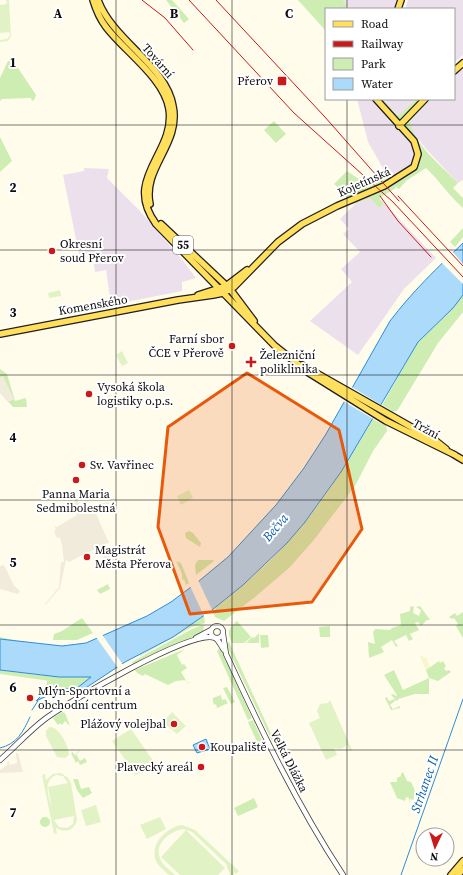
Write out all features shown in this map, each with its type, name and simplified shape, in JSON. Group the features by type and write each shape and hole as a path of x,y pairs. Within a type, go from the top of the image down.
{"main road":[{"name":"Tovární","path":"93,0 106,27 156,82 167,102 170,114 168,130 154,166"},
{"name":"Tovární","path":"98,0 108,21 160,78 172,100 175,118 173,132 154,166"},
{"path":"455,70 463,63"},
{"name":"Kojetínská","path":"221,291 240,282 278,242 302,224 337,206 384,186 412,169 418,160 418,150 414,141 377,100"},
{"path":"399,126 424,100"},
{"name":"55","path":"154,166 144,189 149,212 160,228 280,350 296,362"},
{"name":"55","path":"154,166 149,194 151,208 156,216 168,231 228,288 261,331"},
{"path":"204,293 210,286 205,275"},
{"name":"Komenského","path":"191,298 204,293 221,291"},
{"name":"Komenského","path":"0,334 221,291"},
{"name":"Tržní","path":"296,362 312,369 390,414 436,442 455,456"},
{"name":"Tržní","path":"296,362 309,373 345,397 386,421 463,460"},
{"path":"451,875 463,861"},
{"path":"458,875 463,869"}],"street":[{"path":"0,760 41,722 123,673 150,658 188,642 207,634 214,627 219,626 222,630 223,634 220,638 209,637 188,642"},
{"path":"211,630 211,635 214,638"},
{"name":"Velká Dlážka","path":"223,634 226,652 274,755 305,813 343,875"},
{"name":"Velká Dlážka","path":"214,638 226,652"}],"highlighted area":[{"path":"247,373 339,430 362,529 312,602 190,614 158,527 168,427"}],"shaded area":[{"path":"343,0 398,0 395,8 348,8"},
{"path":"408,0 463,0 463,55 455,62 455,8 405,8"},
{"path":"463,67 463,180 458,183 427,150 411,130 410,121 430,100 455,100 455,75"},
{"path":"357,100 372,100 411,142 415,148 416,154 414,161 409,167 388,177 368,142"},
{"path":"383,100 416,100 400,115 396,114"},
{"path":"84,168 109,169 107,178 140,211 184,262 196,278 182,282 182,291 111,305 106,270 95,272 92,252 79,254 63,175 84,171"},
{"path":"370,198 379,207 384,203 436,258 404,289 358,355 310,321 352,282 341,269 360,252 343,234 349,229 340,219 355,204"},
{"path":"3,376 14,399 9,402 0,393 0,377"},
{"path":"77,498 80,510 93,505 109,502 109,504 93,507 109,543 101,545 112,547 110,549 115,562 108,565 99,547 69,562 66,560 60,588 44,605 59,587 61,562 64,562 60,537 57,538 54,532 56,529 54,526 57,527 77,515 74,499"},
{"path":"4,565 14,586 20,591 18,594 0,589 0,566"},
{"path":"422,655 424,658 426,657 430,667 426,670 420,657"},
{"path":"16,753 18,753 23,772 0,773 0,770 7,765 8,760 10,765 17,763"}],"green space":[{"path":"6,0 9,0 11,36 8,41 0,42 0,40 7,39 10,35 9,32 0,33 0,5 7,4"},
{"path":"166,0 172,0 189,19 184,23"},
{"path":"298,0 343,0 348,8 325,8 325,30"},
{"path":"8,61 14,62 36,95 34,100 32,101 31,98 2,99 0,101 0,78"},
{"path":"372,100 383,100 396,114 399,115 416,100 430,100 410,121 417,138 423,147 458,183 453,188 463,198 463,208 453,199 426,168 406,181 399,189 395,186 396,188 379,198 384,203 379,208 370,198 355,204 350,198 374,183 405,168 415,157 415,150 411,142"},
{"path":"274,121 286,134 276,143 264,130"},
{"path":"0,137 12,161 0,172"},
{"path":"347,171 366,184 343,185 340,189 334,184"},
{"path":"366,184 369,186 361,193 350,198 340,189 343,185"},
{"path":"463,228 463,237 455,247 450,242"},
{"path":"60,290 61,296 49,298 48,293"},
{"path":"461,295 463,295 463,312 438,343 397,411 391,412 392,411 382,405 418,342 453,308"},
{"path":"122,351 128,363 122,366 116,355"},
{"path":"0,369 7,374 15,401 26,398 27,407 13,407 0,393"},
{"path":"373,419 384,425 386,424 387,431 373,451 355,486 313,541 289,568 255,597 224,621 215,617 213,612 216,609 215,608 263,567 306,521 333,484"},
{"path":"189,490 193,498 181,505 177,496"},
{"path":"189,531 193,533 201,543 200,547 186,538 185,533"},
{"path":"198,560 214,561 196,575 195,565"},
{"path":"176,561 181,563 189,583 186,585 184,579 182,580 182,574"},
{"path":"108,584 110,589 100,594 97,590"},
{"path":"414,606 413,613 419,616 421,610 416,607 420,606 430,620 427,620 421,626 418,622 415,623 419,630 410,634 413,639 409,641 406,635 394,641 398,646 396,647 392,640 381,647 384,652 369,658 368,642 375,644 373,632 375,629 390,630 401,625 400,614 410,611 410,607"},
{"path":"463,612 463,638 456,626 458,624 454,618 452,619 449,617 455,613 457,616"},
{"path":"204,616 205,623 192,627 140,656 173,637"},
{"path":"82,618 93,633 77,640 53,640 54,634 62,631"},
{"path":"237,621 251,637 244,643 232,643 230,639 229,631"},
{"path":"202,625 204,626 203,634 147,657 133,665 132,662"},
{"path":"330,626 330,637 320,637 319,627"},
{"path":"259,633 259,643 246,643 252,637 254,638"},
{"path":"260,635 268,635 269,647 261,648"},
{"path":"0,637 28,643 0,639"},
{"path":"229,642 273,738 273,743 226,644"},
{"path":"220,647 252,718 248,720 217,651"},
{"path":"185,649 177,655 182,665 184,664 187,668 181,672 186,680 176,681 168,685 145,674 143,676 135,670"},
{"path":"439,661 440,663 443,661 446,666 444,668 446,671 449,670 451,672 438,681 429,678 426,670"},
{"path":"0,670 38,675 92,677 85,683 73,688 55,689 43,693 46,690 47,681 50,681 0,674"},
{"path":"394,670 403,690 429,678 429,694 415,694 398,699 398,701 396,700 390,705 393,709 400,706 400,708 391,710 385,698 387,697 389,701 395,699 391,695 397,695 384,675"},
{"path":"227,687 235,702 231,704 223,688"},
{"path":"221,695 222,700 225,699 228,703 217,708 216,704 214,705 212,698 213,701 213,698"},
{"path":"330,700 352,750 350,751 347,745 341,749 334,748 337,755 326,760 309,723 320,718 317,711 320,704 328,703"},
{"path":"62,712 65,713 70,726 65,721 62,725 60,723 58,725 53,718"},
{"name":"Plážový volejbal","path":"172,712 186,726 177,734 163,722"},
{"path":"253,720 265,747 260,749 248,722"},
{"path":"49,727 56,730 63,737 69,751 69,755 65,758 57,757 46,736 46,731"},
{"path":"131,729 154,762 136,775 112,741"},
{"path":"82,750 76,754 80,761 85,758 87,762 80,765 78,761 76,763 71,753 73,752 75,756 76,753"},
{"path":"403,772 407,781 411,782 416,793 413,800 410,799 409,803 409,798 406,797 405,801 397,798 390,782 397,782 397,778 401,776"},
{"path":"61,773 68,778 71,783 77,820 74,827 69,830 59,830 56,828 57,833 54,834 42,775 45,774 46,780 53,774","holes":["56,775 63,776 68,783 48,787 49,781","48,787 52,808 48,794","74,816 73,824 67,828 59,827 54,820"]},
{"path":"73,779 78,779 81,789 89,787 92,793 83,798 77,790"},
{"path":"254,798 258,807 238,816 234,808"},
{"path":"96,805 101,822 86,826 81,810"},
{"path":"43,817 47,817 49,818 49,826 43,827 40,824 40,820"},
{"path":"160,817 166,829 147,839 140,825"},
{"path":"182,825 195,830 239,871 236,874 234,872 234,875 230,875 226,864 192,832 183,829 168,835 161,843 159,848 161,861 175,875 169,875 156,861 154,855 155,848 165,833 176,826"},
{"path":"186,830 225,868 218,875 180,875 161,857"}],"water":[{"name":"Bečva","path":"463,243 463,295 453,308 418,342 341,472 305,522 287,543 243,585 212,610 173,637 125,662 78,693 49,695 36,701 46,691 77,688 91,677 59,677 0,670 0,639 62,646 86,643 147,616 171,602 228,557 276,505 304,468 326,434 390,321 398,310 434,271"},
{"name":"Koupaliště","path":"206,739 210,749 197,753 193,745"}],"pier":[{"path":"452,251 463,264 463,284 440,261"},
{"path":"350,386 383,406 375,420 343,401"},
{"path":"198,580 213,612 205,618 190,586"},
{"path":"101,633 123,665 118,668 96,637"}],"waterway":[{"name":"Strhanec II","path":"401,875 463,699"},
{"path":"32,710 38,701"},
{"path":"0,748 11,744 19,737 30,717"}],"railway":[{"path":"142,0 165,18 193,50"},
{"path":"189,0 294,113 393,202 463,277"},
{"path":"216,0 324,116 399,201"},
{"path":"380,196 398,221 431,257"},
{"path":"398,196 463,266"}],"place":[{"name":"Přerov","path":"282,81"},
{"name":"Okresní soud Přerov","path":"52,251"},
{"name":"Farní sbor ČCE v Přerově","path":"232,346"},
{"name":"Železniční poliklinika","path":"251,362"},
{"name":"Vysoká škola logistiky o.p.s.","path":"89,394"},
{"name":"Sv. Vavřinec","path":"82,465"},
{"name":"Panna Maria Sedmibolestná","path":"76,480"},
{"name":"Magistrát Města Přerova","path":"87,557"},
{"name":"Mlýn-Sportovní a obchodní centrum","path":"30,698"},
{"name":"Plážový volejbal","path":"174,724"},
{"name":"Koupaliště","path":"202,747"},
{"name":"Plavecký areál","path":"201,767"}]}
